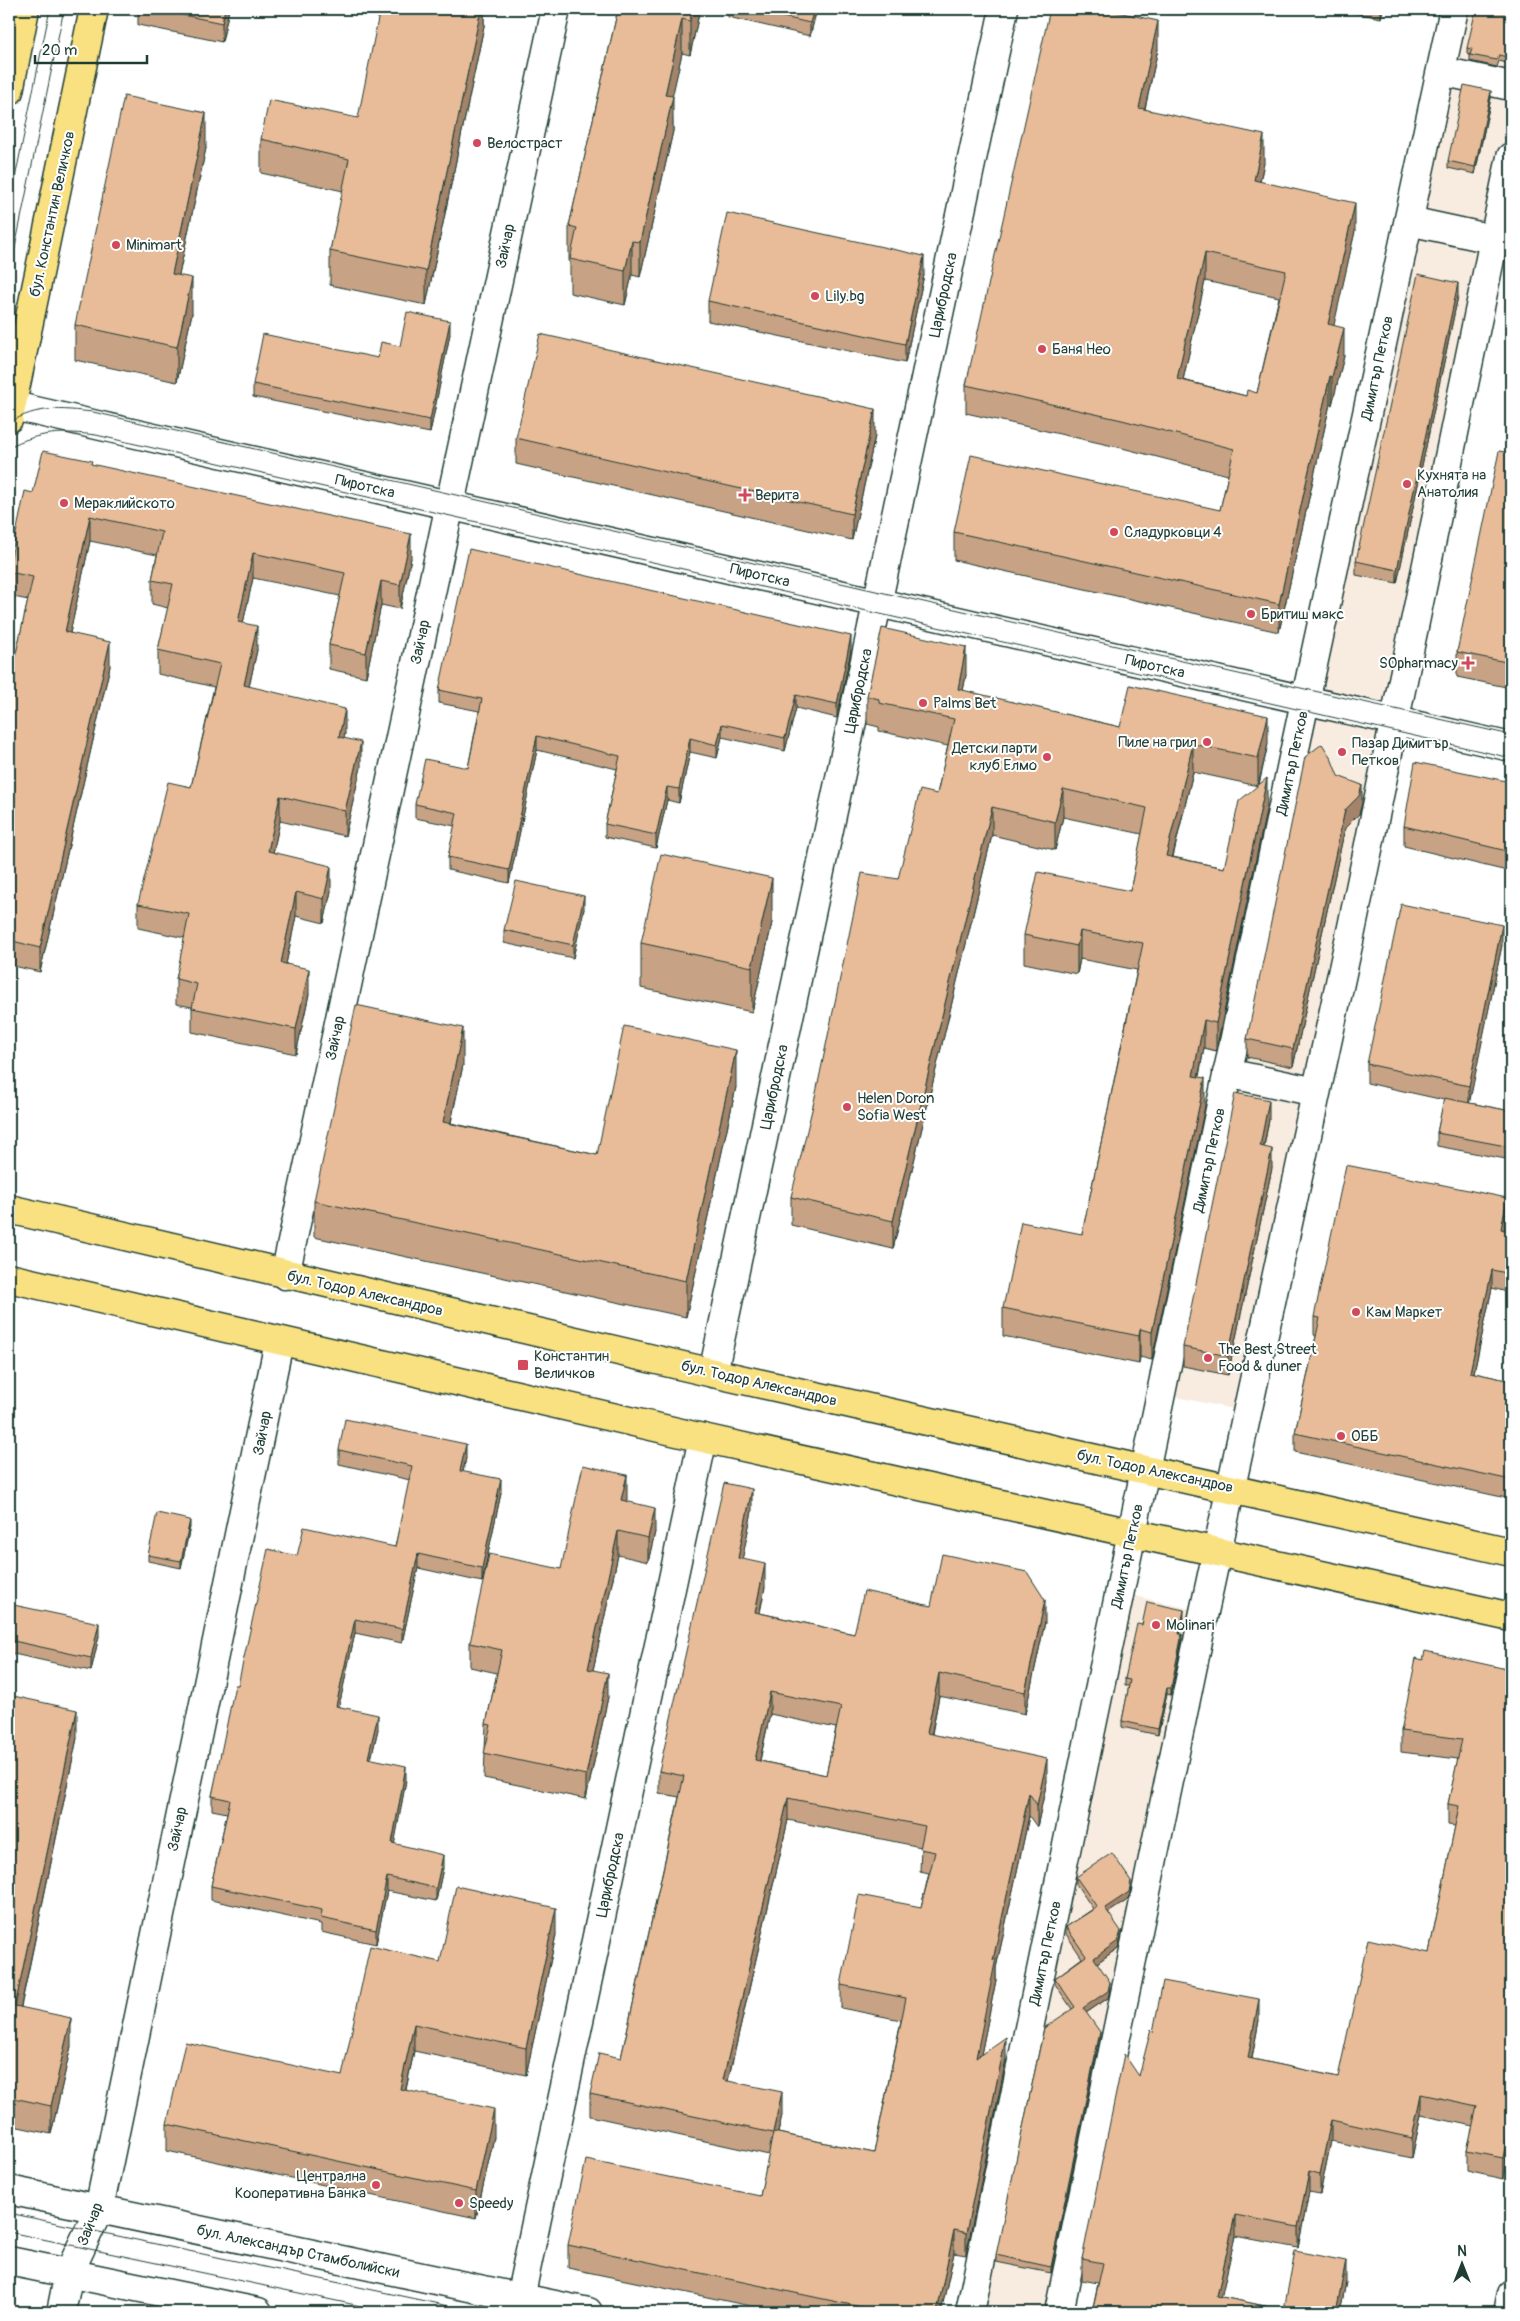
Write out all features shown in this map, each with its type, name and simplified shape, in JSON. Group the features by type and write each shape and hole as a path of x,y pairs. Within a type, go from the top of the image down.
{"main road":[{"path":"9,92 25,9"},
{"name":"бул. Константин Величков","path":"10,409 94,9"},
{"name":"бул. Тодор Александров","path":"9,1209 285,1275 713,1373 1511,1552"},
{"path":"9,1278 279,1342 703,1438 1511,1617"}],"street":[{"name":"Зайчар","path":"285,1275 556,9"},
{"name":"Царибродска","path":"713,1373 1004,9"},
{"name":"Димитър Петков","path":"970,2312 1305,700 1410,221 1454,9"},
{"path":"1441,71 1511,86"},
{"path":"1059,2312 1217,1551 1394,720 1503,241 1511,157"},
{"path":"1410,221 1503,241"},
{"name":"Пиротска","path":"10,409 450,505 1511,747"},
{"path":"1227,1074 1316,1092"},
{"name":"Зайчар","path":"61,2312 69,2274 98,2209 279,1342"},
{"name":"Царибродска","path":"519,2305 703,1438"},
{"name":"бул. Александър Стамболийски","path":"9,2190 519,2305 588,2312"},
{"path":"9,2261 258,2312"},
{"path":"1507,2312 1511,2294"}],"shaded area":[{"name":"Пазар Димитър Петков","path":"1461,9 1511,9 1511,107 1242,1411 1172,1396"},
{"path":"1119,1592 1204,1612 1059,2312 970,2312"}],"building":[{"path":"154,9 225,9 222,23"},
{"path":"380,9 481,9 426,271 330,251 349,159 261,139 269,100 358,118"},
{"path":"618,9 692,9 690,21 682,19 665,95 673,96 640,242 632,241 625,271 570,259 577,228 569,226"},
{"path":"748,9 814,9 810,23"},
{"path":"1050,9 1104,9 1158,21 1139,108 1264,135 1254,180 1355,203 1328,324 1344,328 1332,377 1330,376 1279,604 954,532 971,455 1220,510 1234,449 1122,420 966,385","holes":["1205,253 1286,271 1257,393 1247,390 1246,396 1177,379"]},
{"path":"1476,9 1511,9 1511,37 1507,57 1499,55 1497,60 1470,55 1472,49 1467,48"},
{"path":"1464,85 1491,91 1475,167 1448,161"},
{"path":"124,96 206,113 172,274 192,278 177,347 75,325"},
{"path":"727,213 924,256 905,344 708,301"},
{"path":"1418,274 1458,283 1397,570 1356,561"},
{"path":"407,312 450,321 430,420 253,384 263,334 378,358 381,342 400,346"},
{"path":"540,334 875,409 852,514 516,438"},
{"path":"43,451 92,461 91,464 411,534 400,585 381,581 366,653 329,645 345,573 253,553 238,622 257,626 244,685 345,709 339,737 361,742 345,811 280,796 268,851 331,866 324,899 296,892 281,963 309,969 296,1029 192,1008 197,984 176,979 189,914 138,904 168,782 191,787 220,664 158,650 173,584 152,580 162,532 90,516 65,632 110,642 40,948 9,940 9,685 33,577 9,572 9,567 25,491 33,493"},
{"path":"1499,451 1511,453 1511,663 1457,652"},
{"path":"469,549 851,636 837,704 796,695 785,738 722,724 717,745 690,738 679,789 667,787 656,835 605,824 620,756 537,736 509,870 448,857 457,813 415,804 425,759 468,768 482,699 439,690"},
{"path":"882,628 966,647 958,689 1120,727 1130,685 1268,716 1258,758 1193,744 1166,856 1224,868 1239,801 1267,778 1216,1023 1204,1020 1193,1076 1205,1078 1152,1332 1140,1329 1139,1336 1003,1308 1021,1222 1082,1234 1143,943 1080,931 1077,946 1024,935 1038,872 1130,891 1147,808 1063,789 1055,822 992,807 893,1221 791,1197 816,1093 862,873 898,879 920,790 937,794 954,719 879,703 879,699 867,696"},
{"path":"1322,744 1331,758 1338,776 1362,785 1359,796 1345,810 1293,1049 1247,1039 1305,757"},
{"path":"1415,762 1511,782 1511,852 1404,826"},
{"path":"661,854 772,878 752,967 641,943"},
{"path":"516,881 584,896 573,945 504,930"},
{"path":"1401,904 1502,925 1469,1086 1367,1064"},
{"path":"356,1005 463,1028 443,1122 597,1155 624,1026 736,1050 686,1281 314,1201"},
{"path":"1235,1093 1269,1100 1260,1146 1272,1149 1228,1356 1183,1347"},
{"path":"1444,1098 1511,1111 1511,1147 1437,1133"},
{"path":"1346,1165 1507,1198 1501,1229 1511,1232 1511,1274 1492,1270 1470,1372 1511,1381 1511,1480 1295,1433 1320,1318 1314,1317"},
{"path":"345,1419 466,1444 460,1471 501,1479 482,1568 418,1554 402,1629 355,1619 336,1706 378,1715 368,1758 406,1766 392,1843 443,1855 436,1888 387,1877 376,1930 321,1918 322,1910 211,1886 230,1800 212,1796 235,1685 238,1685 268,1549 297,1556 304,1527 395,1547 412,1466 339,1450"},
{"path":"583,1465 627,1475 621,1500 655,1508 648,1538 618,1531 588,1669 608,1673 586,1775 484,1753 491,1725 486,1724 502,1650 470,1643 489,1554 561,1569"},
{"path":"724,1483 752,1489 738,1558 765,1564 755,1612 854,1634 864,1591 931,1606 942,1554 1027,1572 1045,1600 1025,1692 939,1673 927,1733 1047,1759 1037,1805 1029,1793 993,1960 996,1958 976,2058 1006,2037 966,2233 954,2230 937,2312 885,2312 568,2245 586,2160 760,2196 773,2133 590,2094 599,2053 621,2058 684,1776 659,1771","holes":["770,1692 841,1707 826,1775 755,1760","788,1798 925,1826 920,1849 935,1852 921,1907 859,1895 841,1985 906,1998 874,2153 773,2132 782,2092 723,2080"]},
{"path":"157,1513 190,1520 181,1561 148,1555"},
{"path":"1147,1602 1184,1610 1179,1634 1182,1634 1171,1688 1167,1688 1158,1729 1122,1721 1130,1680 1125,1679 1137,1624 1142,1625"},
{"path":"9,1604 99,1623 91,1658 9,1640"},
{"path":"1425,1651 1511,1670 1511,2057 1509,2069 1511,2069 1511,2116 1503,2158 1467,2151 1477,2106 1421,2094 1412,2138 1331,2120 1320,2174 1309,2171 1298,2227 1235,2215 1217,2296 1284,2310 1295,2251 1346,2261 1336,2312 1092,2312 1103,2263 1082,2259 1124,2054 1139,2076 1151,2029 1153,2032 1163,1981 1259,1999 1248,2058 1338,2077 1368,1939 1429,1953 1459,1806 1448,1804 1462,1739 1401,1731 1416,1658 1423,1660"},
{"path":"9,1695 77,1710 15,2006 71,2018 51,2106 9,2097"},
{"path":"1112,1853 1131,1881 1129,1892 1105,1908 1121,1931 1118,1941 1094,1958 1110,1982 1108,1991 1083,2008 1100,2032 1051,2267 996,2255 1044,2028 1075,2007 1055,1978 1086,1956 1066,1927 1097,1907 1076,1877"},
{"path":"456,1886 556,1908 526,2048 414,2024 400,2089 494,2109 476,2191 167,2124 185,2042 342,2076 370,1946 440,1962"}],"tram line":[{"path":"9,207 50,9"},
{"path":"9,277 64,9"},
{"path":"9,423 30,413 40,411 60,409 93,412 1511,735"},
{"path":"9,447 30,438 51,434 96,435 1511,758"},
{"path":"9,2213 477,2312"},
{"path":"9,2232 389,2312"}],"place":[{"name":"Велостраст","path":"477,143"},
{"name":"Minimart","path":"116,245"},
{"name":"Lily.bg","path":"815,296"},
{"name":"Баня Нео","path":"1042,349"},
{"name":"Кухнята на Анатолия","path":"1407,484"},
{"name":"Верита","path":"745,495"},
{"name":"Мераклийското","path":"64,503"},
{"name":"Сладурковци 4","path":"1114,532"},
{"name":"Бритиш макс","path":"1251,614"},
{"name":"SOpharmacy","path":"1468,663"},
{"name":"Palms Bet","path":"923,703"},
{"name":"Пиле на грил","path":"1207,742"},
{"name":"Пазар Димитър Петков","path":"1342,752"},
{"name":"Детски парти клуб Елмо","path":"1047,757"},
{"name":"Helen Doron Sofia West","path":"847,1107"},
{"name":"Кам Маркет","path":"1356,1312"},
{"name":"The Best Street Food & duner","path":"1208,1358"},
{"name":"Константин Величков","path":"523,1365"},
{"name":"ОББ","path":"1341,1436"},
{"name":"Molinari","path":"1156,1625"},
{"name":"Централна Кооперативна Банка","path":"376,2185"},
{"name":"Speedy","path":"459,2203"}]}
